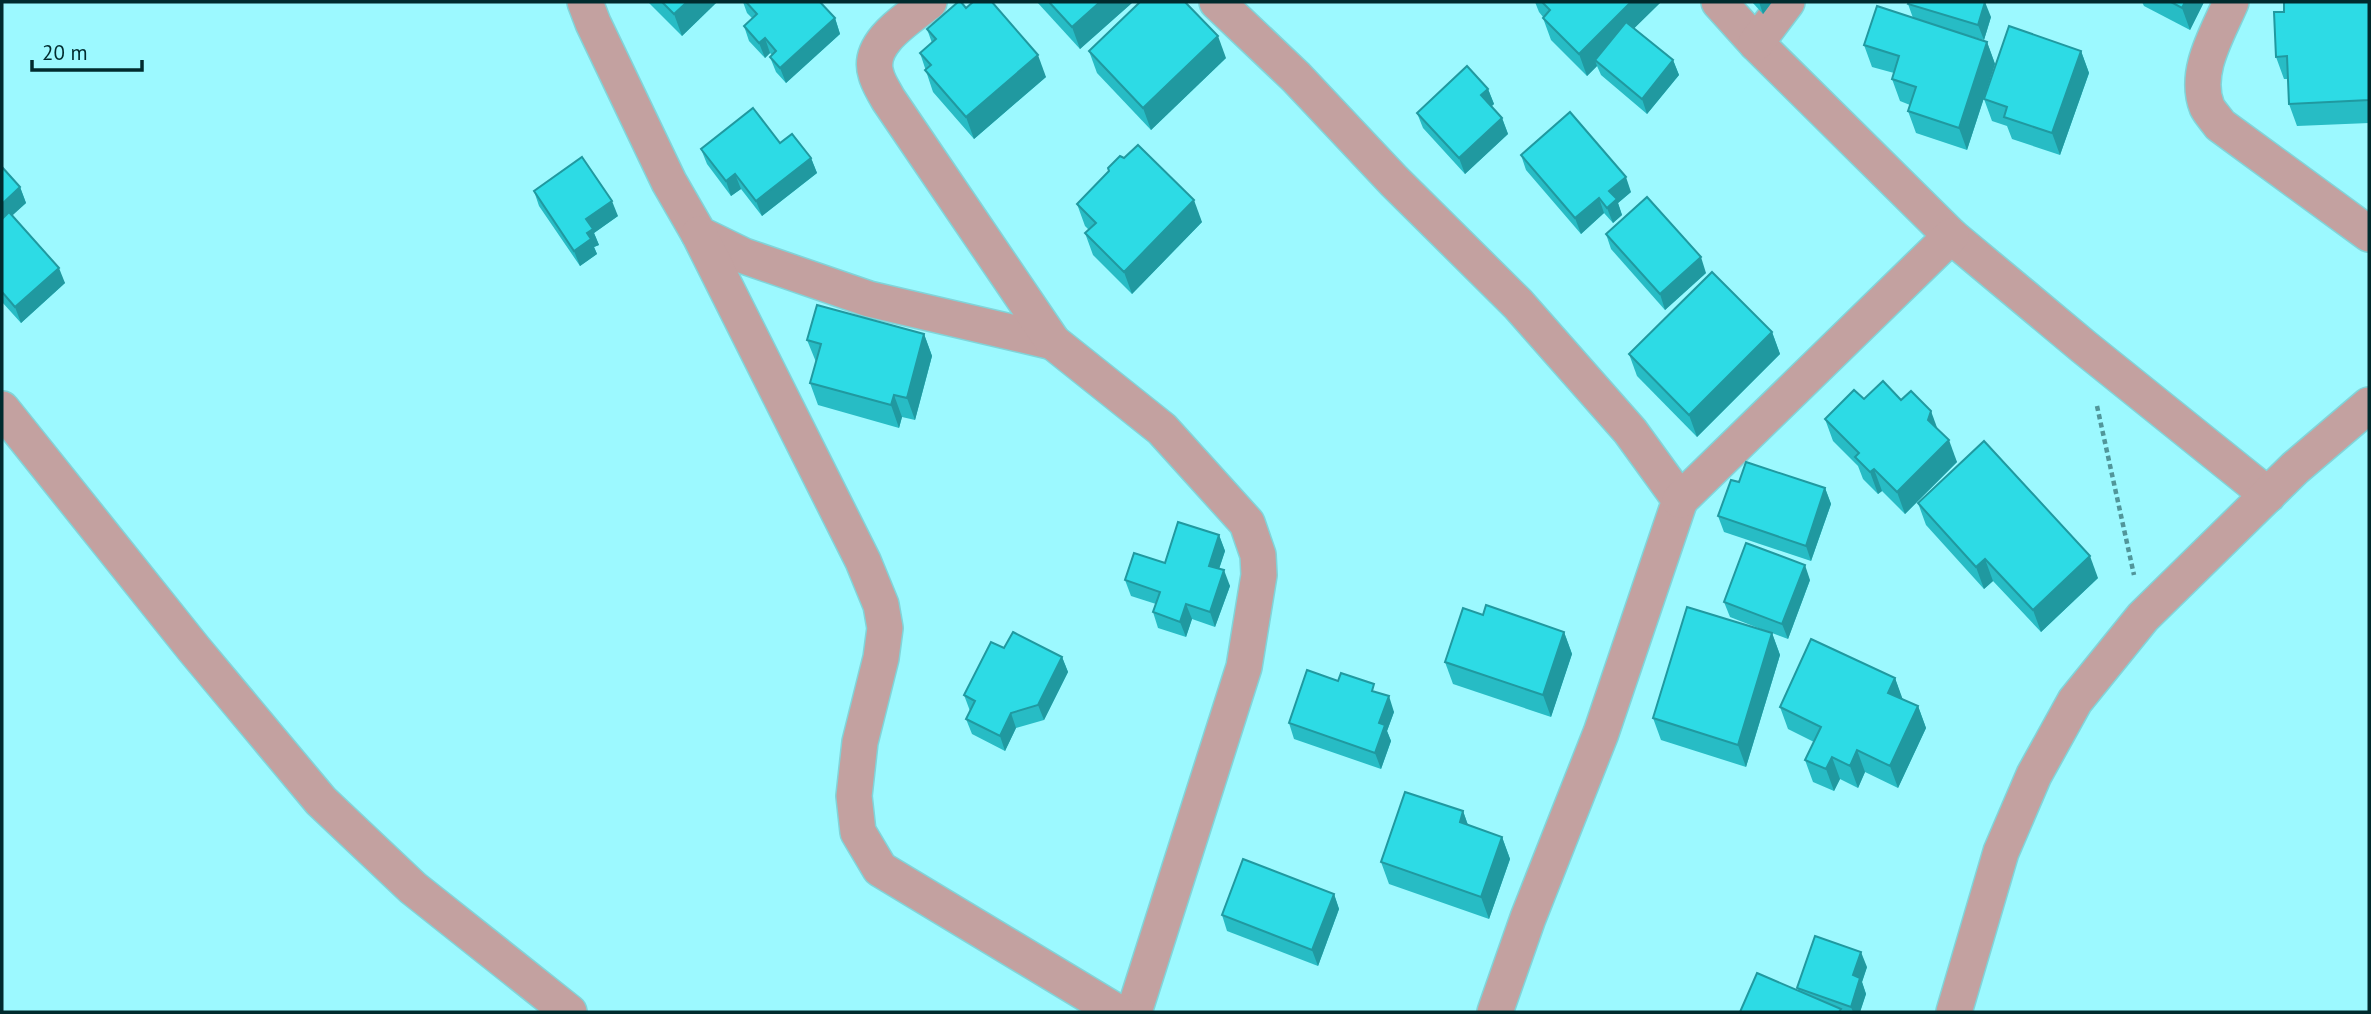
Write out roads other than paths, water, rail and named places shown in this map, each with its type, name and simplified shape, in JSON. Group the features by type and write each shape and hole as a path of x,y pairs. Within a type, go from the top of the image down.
{"street":[{"path":"585,2 669,182 699,234 863,561 881,605 885,628 881,658 860,742 854,796 859,832 880,869 1116,1012"},
{"path":"929,2 891,33 876,52 874,72 888,99 1053,342 1162,429 1247,523 1258,555 1259,575 1244,667 1134,1012"},
{"path":"1217,2 1296,78 1394,181 1518,304 1630,431 1681,500"},
{"path":"1719,2 1756,43 1951,236 2268,495"},
{"path":"1756,43 1787,2"},
{"path":"2231,2 2206,60 2203,86 2207,108 2220,125 2369,234"},
{"path":"699,234 744,256 869,299 1053,342"},
{"path":"1496,1012 1528,918 1601,733 1681,500 1951,236"},
{"path":"1954,1012 2001,852 2034,775 2075,701 2143,617 2295,468 2369,405"},
{"path":"2,409 194,649 321,800 413,888 569,1012"}]}
